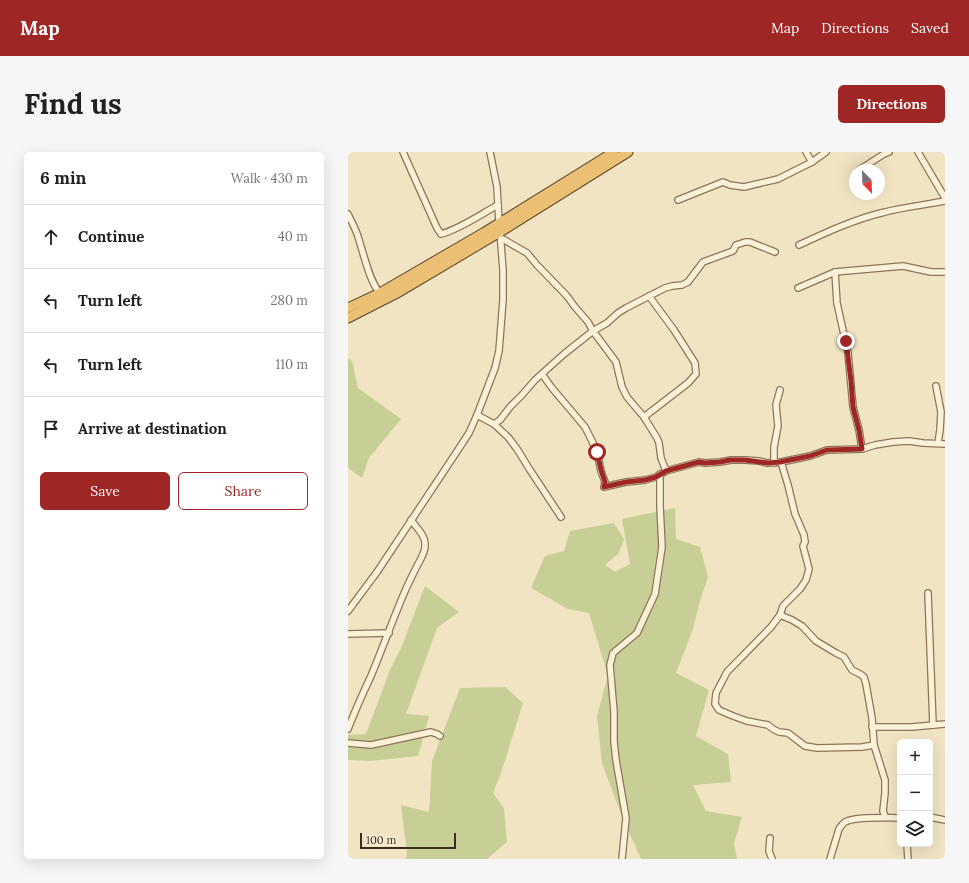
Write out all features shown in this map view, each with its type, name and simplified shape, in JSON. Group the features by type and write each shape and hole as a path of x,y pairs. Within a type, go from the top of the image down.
{"highway":[{"path":"348,308 500,231 614,152"},
{"path":"348,318 399,292 628,152"}],"street":[{"path":"403,152 437,228 442,234 455,229 498,205"},
{"path":"348,611 377,572 469,433 495,368 499,351 503,300 503,270 497,187 490,152"},
{"path":"806,152 812,162"},
{"path":"678,200 723,182 730,185 744,187 778,179 812,162 826,152"},
{"path":"868,164 889,152"},
{"path":"918,152 945,198"},
{"path":"799,245 835,229 868,217 885,212 945,201"},
{"path":"348,214 359,240 375,287 380,293"},
{"path":"500,231 527,253 567,296 575,308 588,322 616,362 622,387 627,397 644,417 657,438 661,458 666,471"},
{"path":"494,424 500,420 535,380 564,354 626,308 665,288 682,286 688,282 703,262 733,251 736,246 745,242 750,242 775,252"},
{"path":"798,288 835,272 903,266 931,272 945,272"},
{"path":"835,272 837,303 848,353 853,407 862,449"},
{"path":"644,417 688,383 696,374 695,363 674,330 649,296"},
{"path":"542,374 563,402 585,427 597,452 605,482 604,487 626,482 645,480 656,477 666,471 699,462 713,463 730,460 745,460 768,463 810,456 827,450 862,449 875,444 892,442 910,441 945,444"},
{"path":"936,386 941,412 938,443"},
{"path":"774,462 774,447 778,426 776,405 780,390"},
{"path":"477,415 494,424 508,437 561,518"},
{"path":"780,462 795,514 804,535 805,542 803,546 809,569 806,580 800,589 783,606 780,615 771,627 727,672 716,693 715,704 719,710 733,716 747,721 768,725 779,732 788,733 805,746 817,748 862,747 874,745"},
{"path":"622,859 626,818 614,742 614,712 610,665 613,653 637,633 655,594 662,547 660,474"},
{"path":"348,729 425,547 425,540 411,520"},
{"path":"928,593 933,725"},
{"path":"780,615 802,626 816,641 844,658 852,670 864,677 872,718 874,745 885,780 884,817"},
{"path":"348,634 389,633"},
{"path":"872,727 912,727 945,724"},
{"path":"348,743 371,745 431,732 440,736"},
{"path":"830,859 839,829 844,822 854,819 897,818"},
{"path":"933,818 945,820"},
{"path":"770,838 769,851 772,859"},
{"path":"907,847 908,859"}],"green space":[{"path":"348,358 352,361 358,388 401,419 369,458 362,478 348,468"},
{"path":"675,508 676,539 700,547 708,577 693,629 676,673 709,690 696,736 728,754 731,782 693,785 706,811 742,817 734,843 737,859 641,859 621,814 602,763 597,716 608,676 589,613 568,609 531,588 545,556 564,551 570,531 614,523 624,539 618,554 605,565 615,572 630,564 622,519"},
{"path":"425,586 459,612 437,628 406,714 429,716 418,756 370,761 348,760 348,735 366,734 390,670 401,648"},
{"path":"505,687 523,703 501,773 493,793 504,808 507,842 487,859 406,859 407,854 401,805 429,812 432,761 460,688"}],"route":[{"path":"597,452 605,482 604,487 607,487 626,482 645,480 656,477 666,471 699,462 705,463 745,460 768,463 810,456 827,450 862,449 862,441 853,407 846,341"}]}
